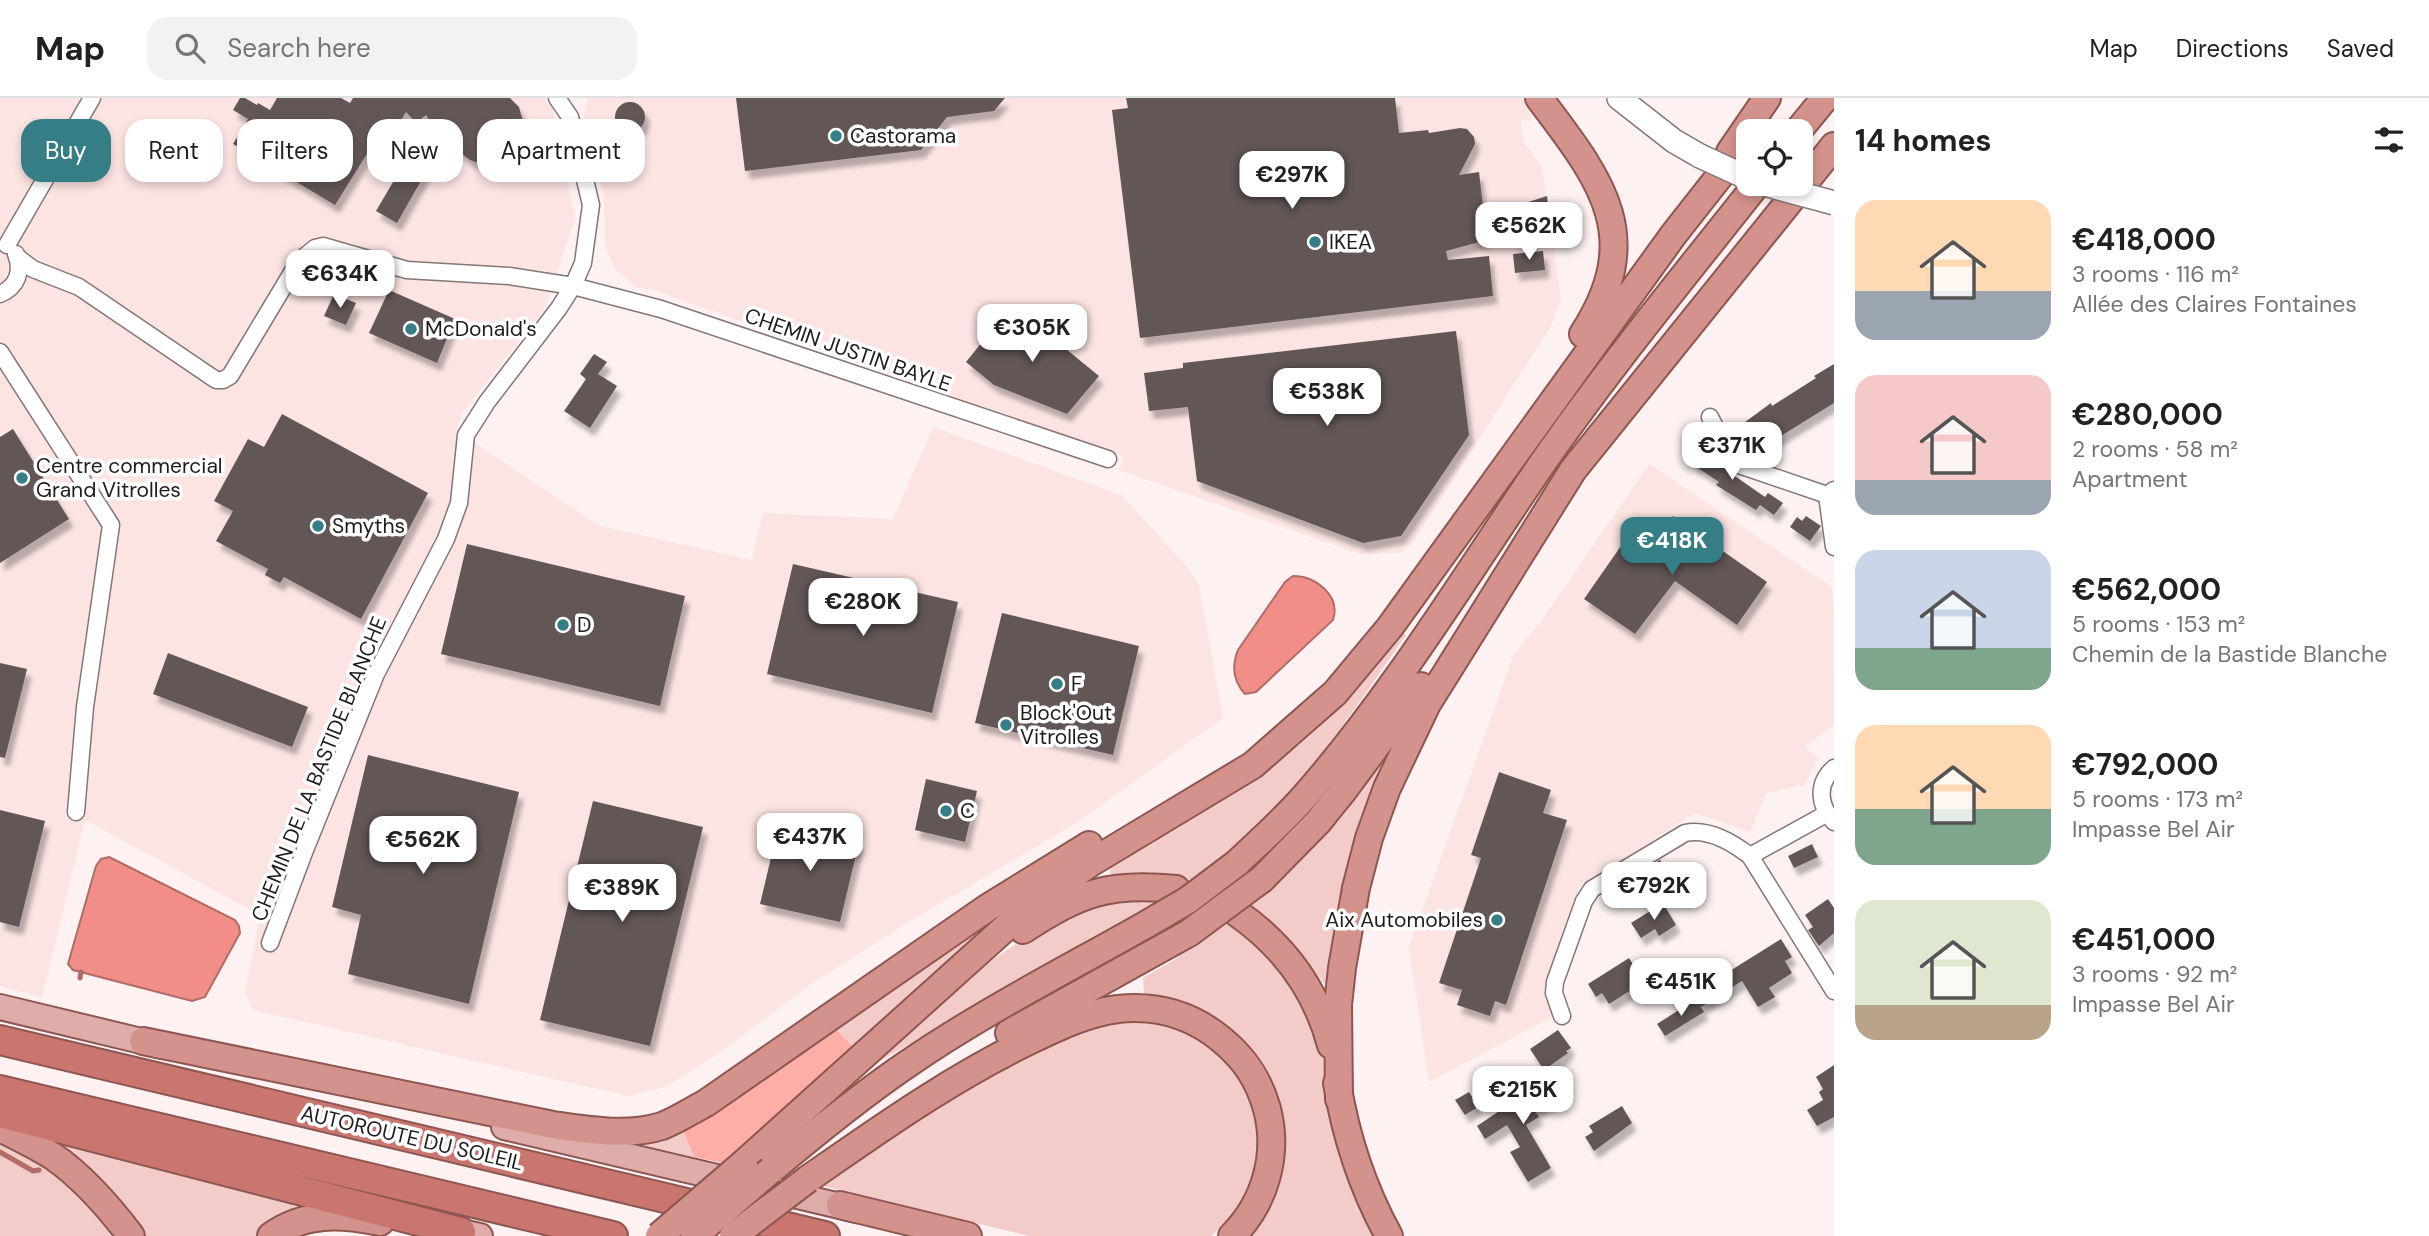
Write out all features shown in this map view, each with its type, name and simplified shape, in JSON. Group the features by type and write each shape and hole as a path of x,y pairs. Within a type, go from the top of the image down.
{"highway":[{"path":"1420,585 1599,309 1609,281 1613,261 1613,229 1602,191 1580,153 1539,98"},
{"path":"659,1236 1034,902 1092,862 1253,765 1316,711 1356,670 1674,234 1767,98"},
{"path":"1764,119 1781,98"},
{"path":"1808,119 1825,98"},
{"path":"1813,151 1834,124"},
{"path":"1339,1100 1338,1028 1342,968 1356,888 1369,838 1387,788 1427,704 1573,470 1834,146"},
{"path":"1674,234 1736,155"},
{"path":"695,1236 823,1126 907,1064 965,1027 1188,900 1237,863 1286,817 1335,760 1394,680 1546,458 1603,380 1748,196"},
{"path":"733,1236 887,1108 953,1066 1189,933 1262,879 1318,822 1368,759 1672,332 1778,196"},
{"path":"143,1041 553,1125 623,1131 662,1125 706,1103 741,1080 1033,878 1228,768 1316,711"},
{"path":"839,1078 991,954 1046,915 1085,895 1111,888 1176,888"},
{"path":"1237,913 1256,926 1281,950 1310,991 1324,1021 1339,1100 1356,1166 1389,1236"},
{"path":"804,1178 932,1096 1025,1043 1080,1018 1098,1013 1119,1009 1156,1009 1181,1015 1214,1033 1240,1057 1261,1090 1272,1135 1269,1169 1250,1215 1232,1236"},
{"name":"AUTOROUTE DU SOLEIL","path":"0,1040 825,1236"},
{"path":"0,1090 612,1236"},
{"path":"0,1113 471,1234"},
{"path":"0,1128 38,1148 69,1169 98,1197 131,1236"},
{"path":"840,1205 968,1236"},
{"path":"271,1236 300,1220 337,1215 421,1231 471,1234"}],"main road":[{"path":"1619,98 1674,141 1736,172"},
{"path":"1808,196 1834,203"},
{"path":"0,1007 840,1205 953,1236"}],"street":[{"path":"8,248 92,98"},
{"path":"557,98 570,117"},
{"path":"570,117 574,98"},
{"name":"CHEMIN DE LA BASTIDE BLANCHE","path":"270,943 376,674 446,539 459,503 466,435 487,402 558,309 573,286 583,263 591,205 570,117"},
{"name":"CHEMIN JUSTIN BAYLE","path":"51,277 65,279 79,287 216,380 230,376 299,261 314,248 330,247 407,270 509,276 573,286 661,309 1108,459"},
{"path":"8,248 33,269 51,277"},
{"path":"4,293 20,271 8,248"},
{"path":"4,293 29,281 51,277"},
{"path":"0,352 111,525 85,707 76,812"},
{"path":"1710,417 1733,463 1830,493 1834,547"},
{"path":"1750,856 1830,818 1821,797 1823,783 1834,768"},
{"path":"1562,1016 1554,993 1555,982 1584,901 1592,889 1685,833 1697,830 1737,845 1750,856 1834,991"}],"shaded area":[{"path":"0,98 544,98 552,107 554,119 477,119 477,182 568,182 575,218 545,308 461,415 457,431 600,526 752,560 763,513 893,519 933,427 1121,495 1184,563 1199,585 1223,718 1078,822 907,923 811,984 716,1055 665,1087 628,1096 253,1010 245,991 260,915 85,820 42,997 0,986"},
{"path":"587,98 1522,98 1528,106 1531,121 1521,119 1521,131 1525,143 1542,168 1561,299 1551,326 1414,541 1400,553 1360,554 1119,470 1124,456 947,396 654,290 638,288 616,270 605,246 604,197 600,182 645,182 645,119 585,119"},
{"path":"1649,464 1832,587 1834,725 1804,747 1818,757 1805,785 1766,793 1750,832 1695,813 1579,888 1544,989 1554,1016 1429,1082 1409,948 1514,654 1540,623"},
{"path":"1293,576 1310,580 1325,589 1333,603 1333,620 1256,692 1245,694 1235,673 1238,650 1285,582"},
{"path":"1402,633 1406,635 1310,768 1255,828 1225,856 1192,880 1146,873 1111,877 1109,858 1239,787 1280,760 1314,732"},
{"path":"1381,764 1387,768 1330,983 1324,983 1280,931 1245,904 1339,821"},
{"path":"109,857 235,920 240,933 205,997 192,1001 73,970 68,964 96,866 101,859"},
{"path":"1050,875 853,1047 833,1026"},
{"path":"1136,896 1164,899 864,1070 990,962 1043,925 1087,904"},
{"path":"1227,918 1264,946 1292,980 1322,1050 1327,1099 1339,1158 1377,1236 1245,1236 1258,1223 1262,1070 1144,996 1143,978 1174,960"},
{"path":"1125,1021 1172,1028 1197,1039 1235,1071 1251,1096 1259,1126 1256,1173 1244,1201 1229,1220 1211,1236 1029,1236 823,1186 888,1136 969,1083 1086,1028"},
{"path":"833,1026 853,1047 727,1164 694,1157 681,1126"},
{"path":"681,1126 694,1157 637,1144"},
{"path":"27,1133 293,1202 295,1205 293,1211 257,1236 138,1236"},
{"path":"0,1139 64,1180 120,1236 0,1236"}],"building":[{"path":"240,98 270,110 277,98 341,98 350,103 353,98 510,98 519,107 522,119 477,119 477,163 463,155 463,119 428,119 426,115 421,119 412,119 406,112 402,119 367,119 367,154 353,176 353,119 248,119 233,110"},
{"name":"Castorama","path":"736,98 1005,98 994,111 947,117 921,150 745,171"},
{"name":"IKEA","path":"1126,98 1395,98 1399,133 1467,129 1474,137 1475,144 1459,175 1479,172 1487,240 1446,251 1448,260 1489,256 1493,296 1140,338 1112,110 1128,108"},
{"path":"624,103 636,103 644,111 645,119 615,119 616,111"},
{"path":"297,182 349,182 335,205"},
{"path":"393,182 420,182 397,223 376,211"},
{"path":"1547,196 1550,222 1526,229 1519,205"},
{"path":"1543,251 1545,270 1515,273 1513,254"},
{"name":"McDonald's","path":"389,290 455,319 437,363 369,333"},
{"path":"334,294 356,303 346,325 324,316"},
{"path":"1012,305 1099,376 1067,414 994,385 966,362"},
{"path":"1456,331 1469,435 1401,536 1363,543 1197,481 1188,407 1149,411 1144,373 1183,368 1183,363"},
{"path":"594,354 607,362 598,374 617,386 590,428 564,411 586,379 580,374"},
{"path":"1834,364 1834,403 1755,452 1754,450 1743,455 1730,433 1771,403 1772,406"},
{"name":"Smyths","path":"282,414 428,493 361,619 284,577 280,583 265,575 268,569 216,541 233,511 214,501 248,439 264,447"},
{"name":"Centre commercial Grand Vitrolles","path":"13,429 69,519 0,563 0,437"},
{"path":"1695,445 1720,460 1729,472 1765,497 1768,493 1783,503 1774,515 1760,505 1756,510 1716,485 1719,482 1692,464 1693,461 1687,457"},
{"path":"1673,516 1767,582 1737,625 1675,581 1635,634 1584,599 1630,533 1641,541 1645,534 1655,541"},
{"path":"1806,516 1821,526 1810,541 1790,527 1797,517 1802,521"},
{"name":"D","path":"467,544 685,596 660,706 441,654"},
{"path":"793,564 958,602 932,713 767,674"},
{"name":"F","path":"1002,613 1139,646 1113,755 975,723"},
{"path":"168,653 308,707 292,747 153,694"},
{"path":"0,663 27,669 5,758 0,757"},
{"path":"368,755 519,792 469,1004 348,974 361,915 332,907"},
{"name":"Aix Automobiles","path":"1499,772 1551,790 1543,813 1567,820 1506,1005 1495,1001 1490,1016 1457,1005 1462,990 1439,983 1481,858 1471,855"},
{"name":"C","path":"926,779 977,791 965,842 915,830"},
{"path":"593,801 703,827 650,1046 540,1020"},
{"path":"0,810 45,821 19,927 0,922"},
{"path":"779,824 859,842 840,922 760,904"},
{"path":"1812,844 1818,857 1794,868 1788,856"},
{"path":"1660,860 1678,889 1652,905 1637,881 1651,872 1648,867"},
{"path":"1828,899 1834,908 1834,933 1819,946 1808,930 1813,927 1805,915"},
{"path":"1663,903 1676,925 1659,936 1655,929 1641,938 1631,923"},
{"path":"1781,939 1792,957 1785,961 1792,973 1769,988 1775,997 1758,1007 1742,981 1701,1007 1693,994"},
{"path":"1629,958 1641,977 1633,982 1636,987 1609,1004 1602,993 1596,997 1588,984"},
{"path":"1696,999 1704,1012 1665,1036 1657,1024"},
{"path":"1558,1030 1571,1048 1544,1070 1530,1049"},
{"path":"1834,1065 1834,1117 1817,1126 1807,1110 1823,1100 1819,1092 1823,1089 1816,1077"},
{"path":"1537,1071 1554,1099 1535,1111 1539,1117 1526,1125 1551,1168 1528,1182 1510,1152 1520,1147 1507,1125 1485,1139 1477,1126 1526,1093 1519,1082"},
{"path":"1469,1092 1478,1107 1465,1115 1455,1100"},
{"path":"1622,1106 1632,1123 1594,1151 1585,1137 1593,1132 1589,1126"}],"waterway":[{"path":"80,978 81,972"},
{"path":"0,1152 33,1171 39,1170"}],"place":[{"name":"Castorama","path":"836,136"},
{"name":"IKEA","path":"1315,242"},
{"name":"McDonald's","path":"411,329"},
{"name":"Centre commercial Grand Vitrolles","path":"22,478"},
{"name":"Smyths","path":"318,526"},
{"name":"D","path":"563,625"},
{"name":"F","path":"1057,684"},
{"name":"Block'Out Vitrolles","path":"1006,725"},
{"name":"C","path":"946,811"},
{"name":"Aix Automobiles","path":"1497,920"}]}
